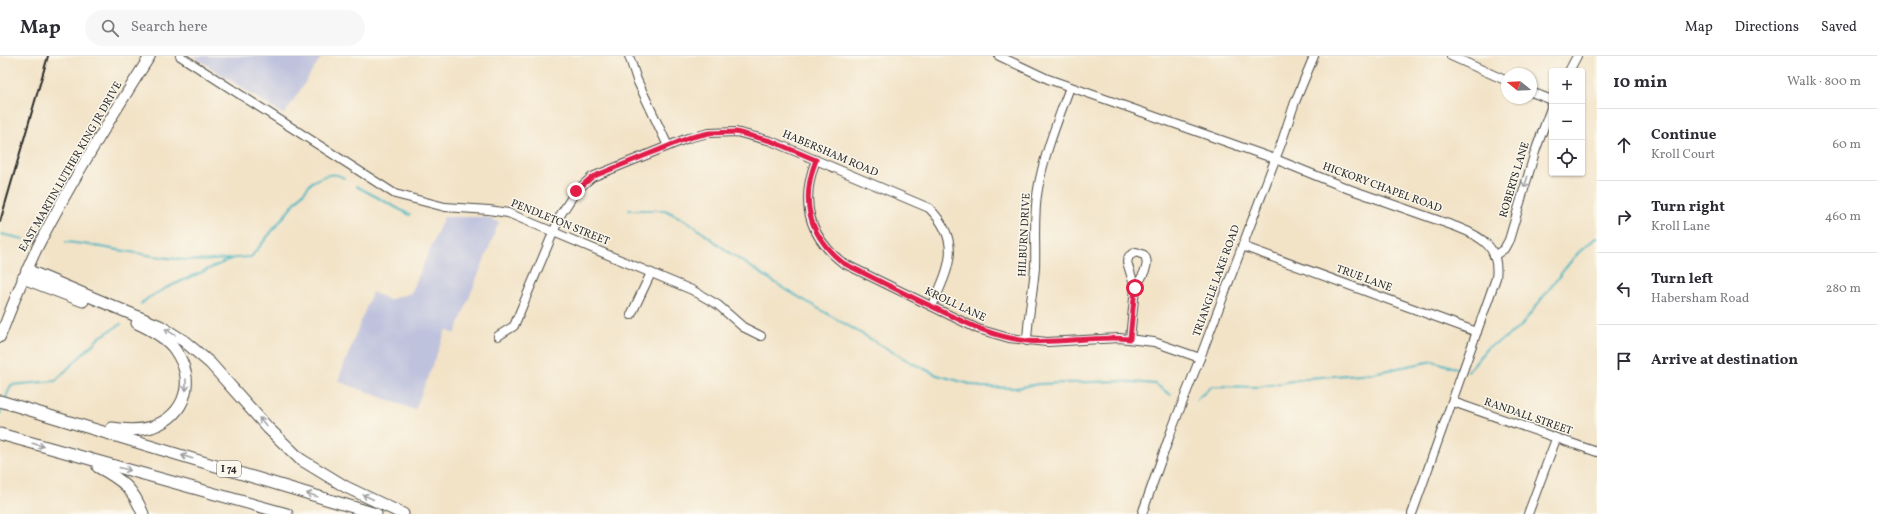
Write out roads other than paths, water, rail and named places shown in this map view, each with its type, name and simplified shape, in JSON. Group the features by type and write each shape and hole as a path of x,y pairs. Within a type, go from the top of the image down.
{"highway":[{"path":"25,274 120,315 150,330 175,349 186,372 187,390 180,408 167,419 151,427 126,430 82,424"},
{"path":"25,274 160,326 184,341 210,363 268,428 300,459 346,487 403,514"},
{"name":"I 74","path":"0,401 82,424 376,514"},
{"path":"1,435 287,514"},
{"path":"74,456 119,478 137,498 143,514"}],"main road":[{"name":"EAST MARTIN LUTHER KING JR DRIVE","path":"0,337 25,274 68,191 150,56"}],"street":[{"name":"PENDLETON STREET","path":"180,56 395,194 445,207 508,213 692,290 718,305 743,327 761,336"},
{"path":"629,56 637,80 668,146"},
{"name":"HICKORY CHAPEL ROAD","path":"999,56 1048,79 1275,159 1349,189 1473,233 1488,245 1494,256"},
{"name":"TRIANGLE LAKE ROAD","path":"1142,514 1172,429 1275,159 1295,102 1314,56"},
{"path":"1452,56 1501,78"},
{"path":"1571,68 1577,56"},
{"name":"HILBURN DRIVE","path":"1028,341 1035,270 1035,211 1038,188 1044,163 1070,87"},
{"path":"1537,94 1549,99"},
{"name":"ROBERTS LANE","path":"1494,256 1504,249 1509,240 1535,152 1549,113"},
{"name":"HABERSHAM ROAD","path":"498,336 514,326 561,214 576,191 592,177 688,138 709,133 736,132 771,141 929,208 938,217 948,235 951,257 948,271 932,306"},
{"name":"KROLL LANE","path":"816,160 809,183 808,206 814,227 825,246 843,263 978,329 1009,338 1047,342 1104,338 1130,339 1154,342 1200,358"},
{"name":"TRUE LANE","path":"1242,246 1478,332"},
{"path":"1412,514 1496,278 1494,256"},
{"path":"631,315 651,273"},
{"path":"1130,339 1135,288"},
{"name":"RANDALL STREET","path":"1453,402 1597,452"},
{"path":"1528,514 1556,439"}],"waterway":[{"path":"66,242 187,260 251,257 312,182 324,176 336,175 344,178"},
{"path":"356,186 410,215"},
{"path":"629,210 665,210 690,223 731,254 785,289 910,362 937,375 981,387 1016,388 1039,384 1120,381 1155,384 1171,395"},
{"path":"1,234 24,239"},
{"path":"1468,371 1487,348 1520,327 1567,266 1579,252 1597,237"},
{"path":"141,304 148,298 166,288 231,259"},
{"path":"5,400 11,385 55,381 100,337 121,324"},
{"path":"1196,400 1212,386 1259,387 1308,378 1373,373 1433,361 1459,369"},
{"path":"0,414 3,406"}],"railway":[{"path":"0,222 48,56"}]}
